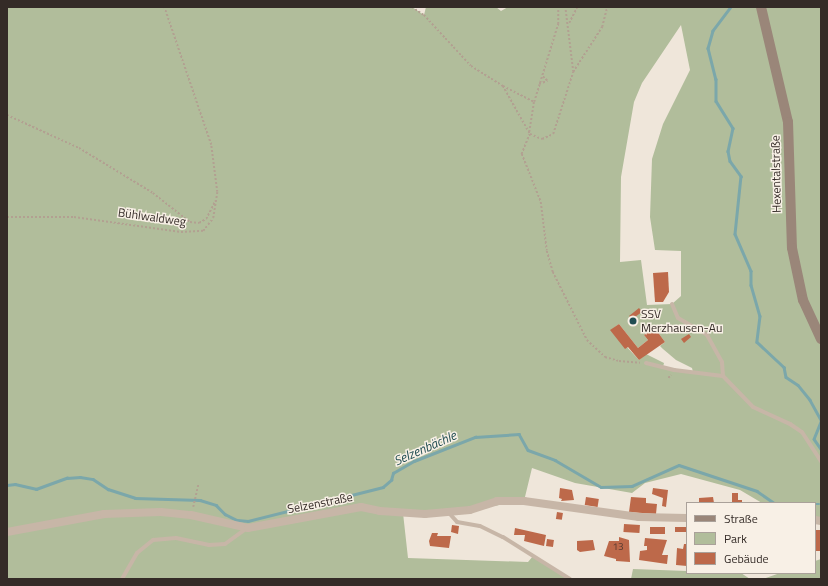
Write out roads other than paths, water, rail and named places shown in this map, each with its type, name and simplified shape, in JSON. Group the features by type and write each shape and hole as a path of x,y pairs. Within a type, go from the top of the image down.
{"main road":[{"name":"Hexentalstraße","path":"762,7 788,122 792,248 803,300 821,339"}],"street":[{"name":"Selzenstraße","path":"7,532 104,514 162,512 191,515 248,528 361,507 403,513 449,513 497,501 524,500 639,517 686,518"}],"lane":[{"path":"672,304 678,318 707,335 722,362 723,376"},
{"path":"646,363 674,370 723,376 753,407 790,424 802,432 821,461"},
{"path":"449,513 457,522 480,526 503,537 570,579"},
{"path":"122,579 137,553 153,540 176,538 209,545 225,544 248,528"}],"waterway":[{"path":"731,7 713,31 708,48 716,79 716,101 733,128 728,151 730,161 741,176 735,234 751,271 751,285 760,316 757,342 784,367 786,377 798,385 810,400 821,420"},
{"path":"821,422 814,439 821,449"},
{"name":"Selzenbächle","path":"7,485 15,484 36,489 67,478 80,477 93,479 108,489 135,498 200,500 216,505 225,514 237,520 248,521 383,487 391,480 393,473 414,461 475,437 519,434 528,450 555,460 601,487 632,486 679,465 757,491 773,502"}],"place":[{"name":"SSV Merzhausen-Au","path":"633,321"}]}
